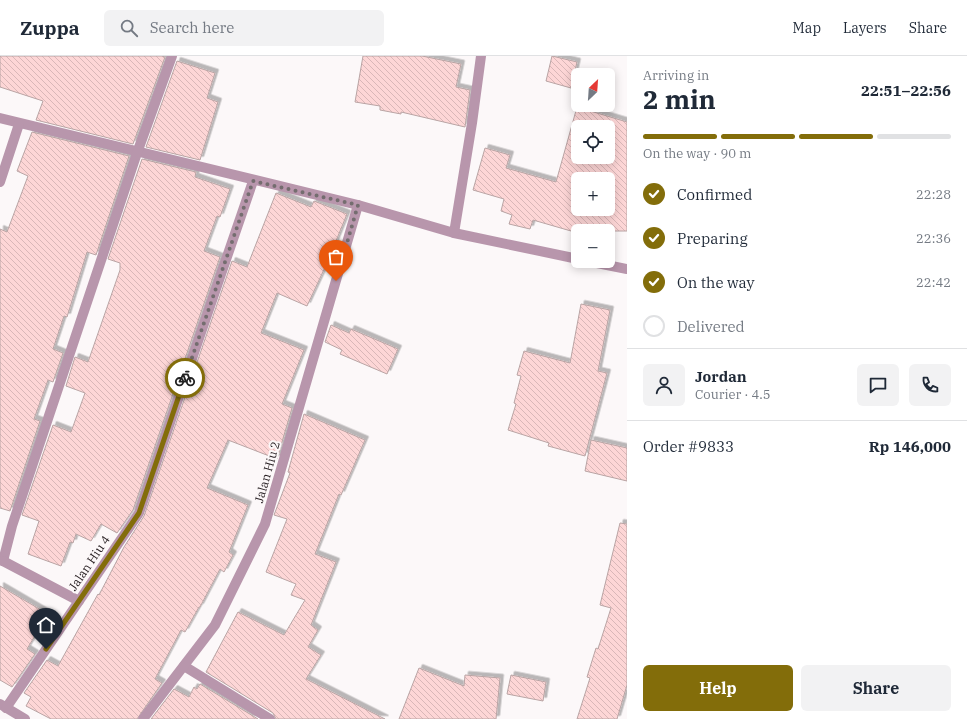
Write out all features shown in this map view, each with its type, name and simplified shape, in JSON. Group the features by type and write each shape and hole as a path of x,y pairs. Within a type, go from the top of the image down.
{"street":[{"path":"79,601 1,560 137,153 172,56"},
{"path":"454,233 472,123 481,56"},
{"path":"0,118 137,153 358,205 454,233 571,258"},
{"path":"0,182 19,124"},
{"name":"Jalan Hiu 4","path":"3,706 79,601 139,513 253,181"},
{"name":"Jalan Hiu 2","path":"143,719 215,625 265,524 358,205"},
{"path":"615,267 627,269"},
{"path":"184,666 270,719"},
{"path":"3,706 25,719"}],"building":[{"path":"0,56 165,57 133,144 36,120 43,101 0,87"},
{"path":"363,56 422,56 461,64 456,87 470,90 465,127 401,112 401,114 380,110 380,106 355,102"},
{"path":"552,56 577,62 576,68 571,68 571,88 546,81"},
{"path":"177,61 215,73 207,98 218,102 200,160 146,147"},
{"path":"576,112 594,112 627,122 627,231 615,231 615,224 571,224 571,231 533,220 530,229 509,224 512,215 501,211 504,199 473,190 485,148 510,155 506,168 556,182 571,128 571,164 615,164 615,120 573,120"},
{"path":"32,132 129,156 96,255 87,252 67,317 64,316 53,349 63,353 53,382 48,380 34,419 40,421 10,511 0,508 0,229 7,232 28,176 17,171"},
{"path":"142,159 196,172 195,177 230,189 220,217 217,216 204,251 220,257 133,510 117,533 101,524 91,541 76,534 73,543 70,542 61,566 28,554 39,521 22,515 53,425 71,432 85,393 66,386 75,357 88,362 120,270 120,263 108,259"},
{"path":"276,193 311,207 314,201 347,214 307,306 277,293 261,333 304,350 282,404 292,408 277,459 228,440 207,488 248,505 229,552 233,555 224,572 220,569 185,632 181,630 155,679 162,683 137,719 51,719 26,706 31,697 24,693 47,660 58,666 98,594 99,595 124,547 144,516 232,261 247,267"},
{"path":"581,304 610,310 598,371 607,373 585,456 548,446 549,443 508,430 516,404 514,403 521,376 517,375 524,351 570,363"},
{"path":"331,325 349,333 351,329 398,349 387,374 340,354 342,350 325,342"},
{"path":"304,414 365,440 341,495 339,494 315,554 336,562 311,625 318,630 308,647 321,655 306,679 385,719 276,719 273,713 206,672 238,612 284,635 305,600 291,595 296,584 266,572 287,519 274,515 290,473 288,472"},
{"path":"591,440 627,448 627,481 585,471"},
{"path":"620,523 627,524 627,685 617,719 577,719 590,678 587,677 611,608 600,605"},
{"path":"0,586 48,614 27,649 35,654 12,687 0,680"},
{"path":"419,668 464,686 465,675 500,678 496,719 399,719"},
{"path":"511,675 546,682 543,701 507,694"},
{"path":"200,684 258,719 151,719 174,689 189,697 194,687 197,689"}],"way so far":[{"path":"185,378 253,181 358,205 336,281"}],"route":[{"path":"46,649 139,513 185,378"}]}
